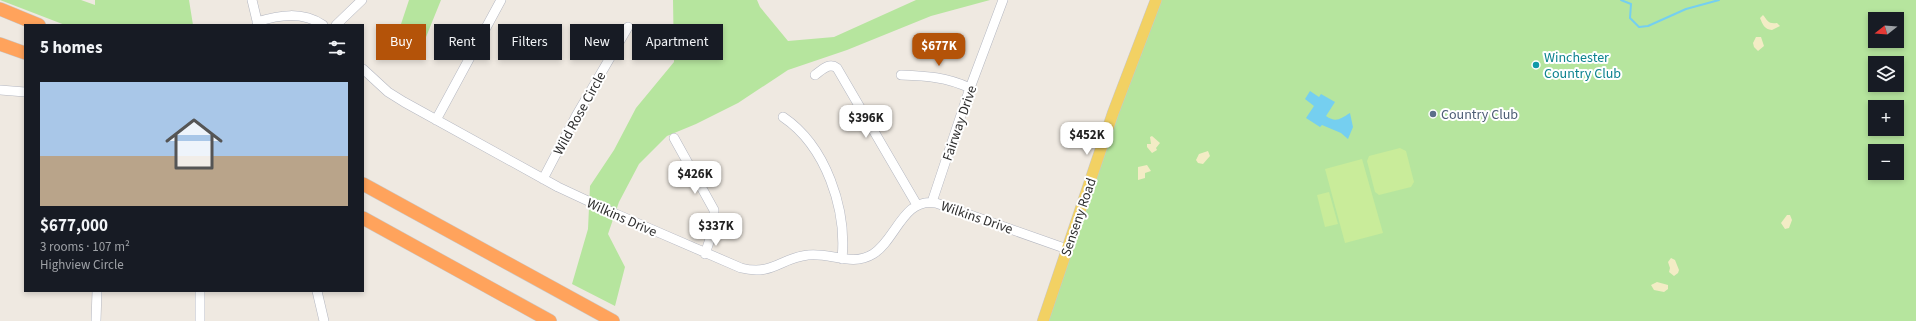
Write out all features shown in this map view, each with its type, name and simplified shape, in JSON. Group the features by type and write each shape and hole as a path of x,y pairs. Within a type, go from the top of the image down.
{"highway":[{"path":"0,9 37,24"},
{"path":"0,44 24,53"},
{"path":"364,185 613,321"},
{"path":"364,219 550,321"}],"main road":[{"name":"Senseny Road","path":"1043,321 1113,113 1156,0"}],"street":[{"path":"252,0 257,24 270,18 296,16 305,16 321,24"},
{"path":"337,24 362,0"},
{"path":"436,120 501,0"},
{"name":"Fairway Drive","path":"932,202 970,88 1003,0"},
{"name":"Wild Rose Circle","path":"543,179 587,97 628,27"},
{"path":"815,75 831,65 837,68 917,205"},
{"name":"Wilkins Drive","path":"364,70 388,92 543,179 616,214 705,254 741,268 758,271 774,268 790,260 809,255 858,260 877,252 908,213 917,205 932,202 1067,249"},
{"path":"900,75 945,79 970,88"},
{"path":"0,90 24,92"},
{"path":"783,117 792,123 812,147 834,190 842,217 842,259"},
{"path":"674,138 714,210 714,227 705,254"},
{"path":"96,321 97,292"},
{"path":"200,292 200,321"},
{"path":"317,292 324,321"}],"green space":[{"path":"0,0 81,0 95,5 95,0 189,0 193,24 62,24"},
{"path":"409,0 441,0 426,37 426,24 401,24"},
{"path":"673,0 757,0 760,7 788,41 834,37 916,0 990,0 931,16 847,50 788,70 738,103 696,124 667,136 639,164 619,202 608,234 625,267 615,306 572,284 588,229 590,186 614,150 636,108 674,62 674,60 723,60 723,24 673,24"},
{"name":"Winchester Country Club","path":"1156,0 1916,0 1916,321 1043,321"},
{"path":"1400,148 1406,151 1414,182 1411,187 1379,195 1375,192 1367,161 1369,156"},
{"path":"1362,159 1383,233 1345,243 1325,169"},
{"path":"1329,192 1338,224 1325,227 1317,195"}],"sand":[{"path":"1763,15 1768,22 1777,23 1780,26 1772,30 1765,28 1760,18"},
{"path":"1756,37 1761,37 1764,46 1758,51 1754,47 1753,43"},
{"path":"1152,136 1160,143 1156,148 1157,150 1152,153 1147,147 1147,144 1151,144 1150,137"},
{"path":"1208,151 1210,156 1203,164 1198,163 1196,160 1199,154"},
{"path":"1147,165 1151,171 1145,173 1145,178 1138,180 1138,167"},
{"path":"1787,215 1790,215 1792,220 1789,228 1785,229 1781,223"},
{"path":"1671,258 1675,260 1679,270 1674,276 1669,272 1670,268 1668,262"},
{"path":"1657,282 1668,285 1668,289 1664,292 1654,290 1651,285"}],"water":[{"path":"1310,91 1319,97 1321,94 1335,102 1326,116 1329,118 1335,120 1350,113 1353,127 1348,139 1341,133 1322,125 1320,127 1306,118 1314,106 1305,99"}],"waterway":[{"path":"1621,0 1631,4 1630,18 1639,27 1648,26 1686,9 1719,0"}],"place":[{"name":"Winchester Country Club","path":"1536,65"},
{"name":"Country Club","path":"1433,114"}]}
